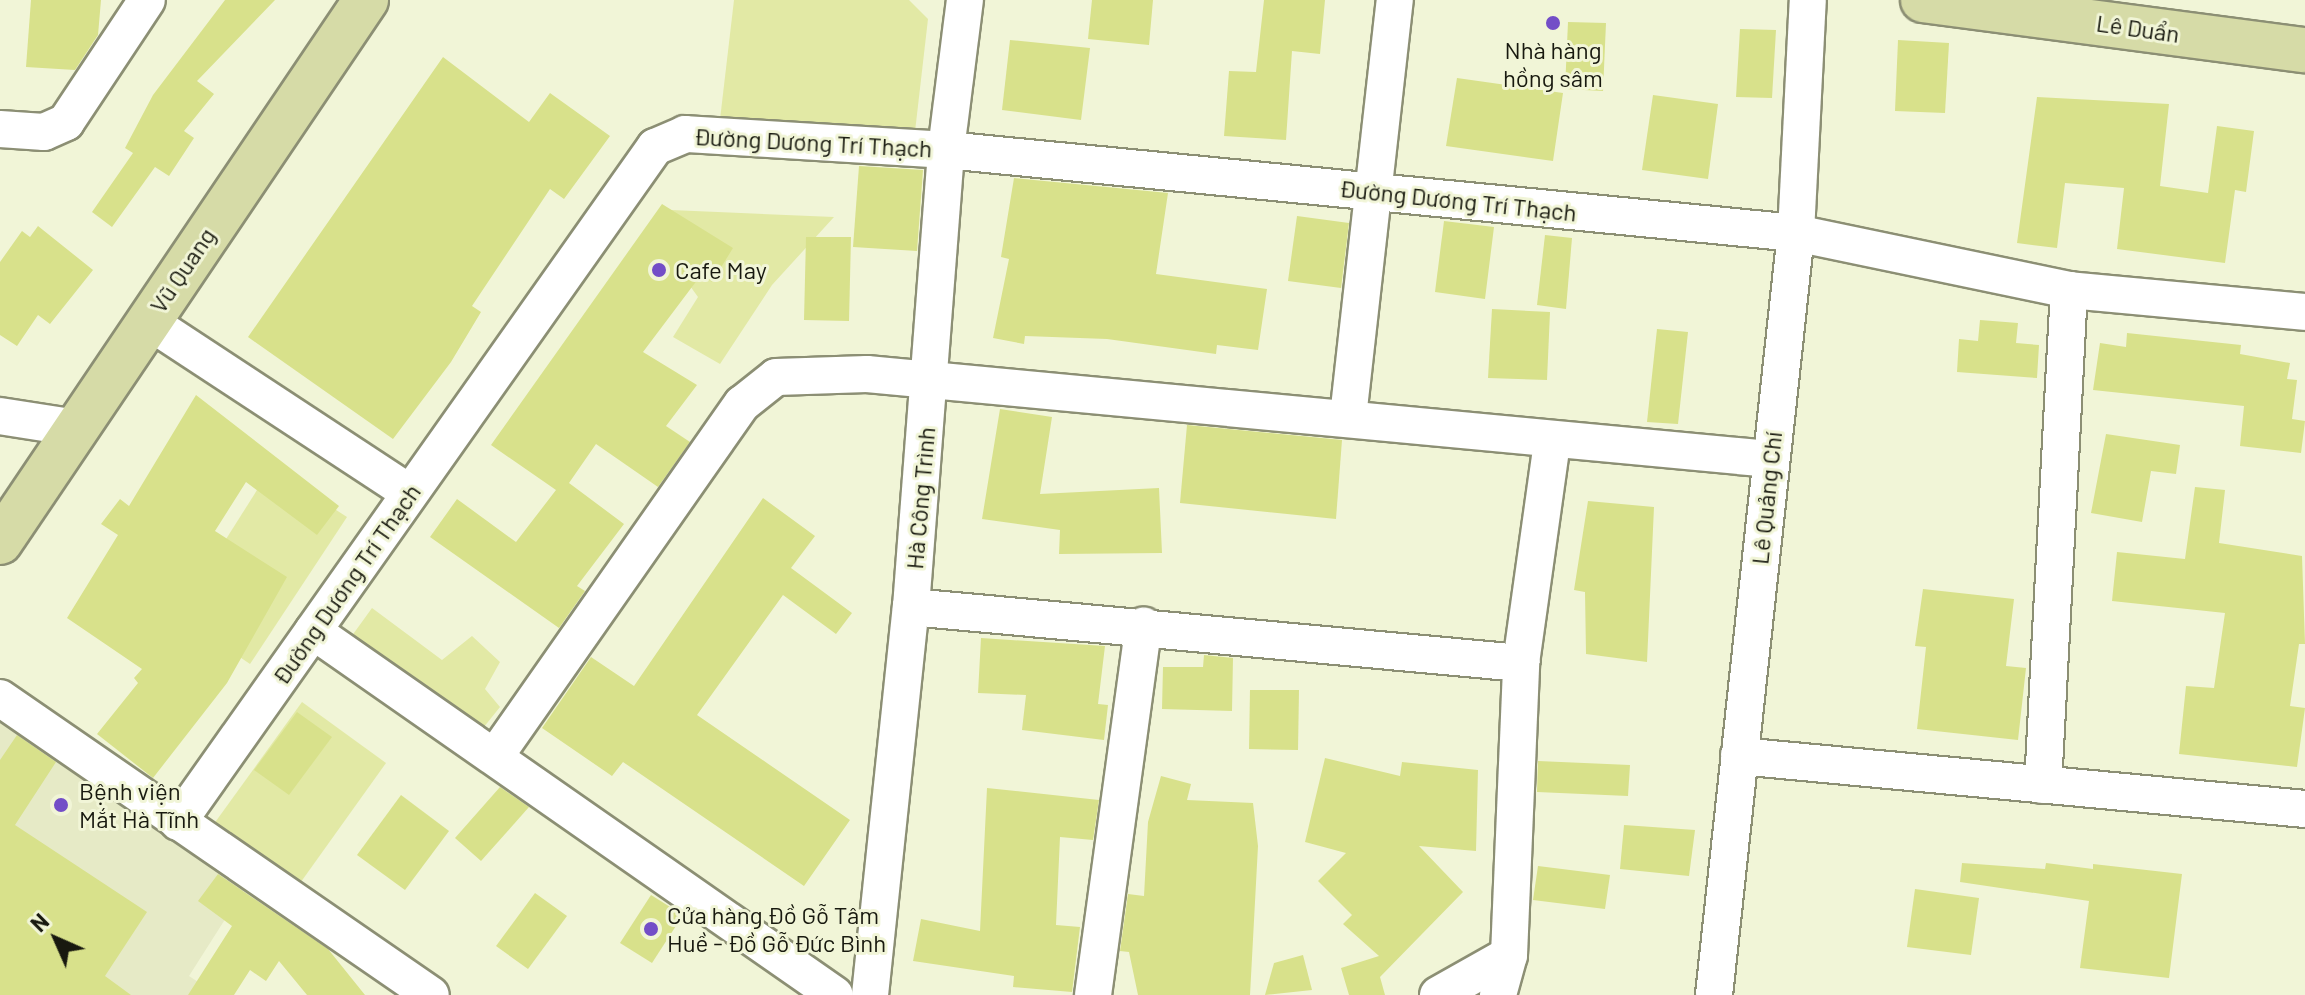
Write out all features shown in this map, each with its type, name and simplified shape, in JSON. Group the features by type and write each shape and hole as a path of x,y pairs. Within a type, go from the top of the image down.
{"main road":[{"name":"Vũ Quang","path":"0,542 366,0"},
{"name":"Lê Duẩn","path":"1923,0 2305,50"}],"street":[{"path":"0,129 44,132 66,122 147,0"},
{"name":"Hà Công Trình","path":"870,995 911,607 931,380 946,150 965,0"},
{"path":"1348,417 1395,0"},
{"name":"Lê Quảng Chí","path":"1714,995 1769,459 1796,233 1808,0"},
{"name":"Đường Dương Trí Thạch","path":"178,822 655,147 685,134 946,150 1796,233 2069,290 2305,312"},
{"path":"2043,785 2069,290"},
{"path":"148,321 410,493"},
{"path":"496,755 759,386 805,371 1348,417 1552,442 1769,459"},
{"path":"0,416 77,428"},
{"path":"1498,995 1509,955 1521,663 1552,442"},
{"path":"911,607 1144,625 1521,663"},
{"path":"1093,995 1144,625"},
{"path":"313,631 496,755 835,995"},
{"path":"0,698 431,995"},
{"path":"1739,756 2305,809"},
{"path":"1438,995 1509,955"}],"shaded area":[{"name":"Bệnh viện Mắt Hà Tĩnh","path":"0,722 245,888 189,976 218,995 110,995 0,920"}],"green space":[{"path":"734,0 909,0 928,19 913,149 719,128"},
{"path":"671,210 834,217 772,285 720,364 673,337 698,297 649,229"},
{"path":"271,468 347,517 250,664 178,615"},
{"path":"372,608 442,660 472,636 500,662 485,689 500,707 463,753 333,662"},
{"path":"302,702 386,763 288,900 203,839"}],"building":[{"path":"31,0 101,0 98,35 75,70 26,67"},
{"path":"225,0 275,0 197,81 214,94 184,131 194,138 169,176 155,167 112,227 92,212 133,153 125,148 153,95"},
{"path":"1092,0 1153,0 1149,45 1088,39"},
{"path":"1264,0 1325,0 1320,54 1292,51 1286,140 1224,136 1229,71 1256,72"},
{"path":"1568,22 1606,23 1603,91 1565,89"},
{"path":"1740,29 1776,30 1772,98 1736,97"},
{"path":"1010,40 1090,48 1081,120 1002,110"},
{"path":"1898,40 1949,43 1945,113 1895,111"},
{"path":"443,57 529,122 550,93 610,136 564,199 550,189 472,306 481,312 451,362 393,439 248,337"},
{"path":"1457,78 1563,93 1553,161 1446,146"},
{"path":"1653,95 1718,104 1708,179 1642,170"},
{"path":"2037,97 2169,104 2160,186 2208,193 2217,126 2254,131 2246,192 2235,190 2225,263 2117,249 2124,188 2065,183 2057,248 2017,243"},
{"path":"859,166 923,170 917,251 853,247"},
{"path":"1014,178 1168,193 1156,274 1267,289 1258,350 1217,345 1216,354 1107,339 1025,336 1024,344 993,338 1009,259 1001,257"},
{"path":"662,204 733,248 712,282 701,275 643,352 697,385 666,426 690,442 658,487 596,444 569,483 624,524 577,586 585,591 559,628 430,537 457,499 516,542 556,490 491,445"},
{"path":"1297,216 1349,223 1341,288 1288,281"},
{"path":"1444,221 1494,227 1485,299 1435,292"},
{"path":"38,226 93,270 50,324 38,315 17,346 0,335 0,262 22,231 30,237"},
{"path":"1545,235 1572,238 1566,309 1537,305"},
{"path":"806,237 851,237 849,321 804,320"},
{"path":"1492,309 1550,312 1547,380 1488,378"},
{"path":"1980,320 2018,323 2016,343 2039,345 2037,378 1957,372 1959,339 1978,341"},
{"path":"1657,329 1688,332 1678,424 1647,422"},
{"path":"2127,333 2241,345 2240,354 2290,363 2287,379 2297,380 2292,419 2305,421 2301,453 2240,446 2244,406 2093,390 2100,343 2126,347"},
{"path":"196,395 339,506 317,535 246,482 215,531 287,577 227,683 153,778 97,734 138,683 134,678 142,669 67,618 118,535 101,524 120,499 129,506"},
{"path":"1000,409 1052,417 1040,494 1159,488 1162,553 1059,554 1060,530 982,519"},
{"path":"1187,425 1342,440 1336,519 1180,503"},
{"path":"2106,434 2180,445 2176,474 2151,471 2142,522 2091,513"},
{"path":"2195,487 2225,490 2219,543 2302,556 2305,644 2299,644 2290,706 2305,708 2297,767 2179,754 2186,686 2214,688 2225,613 2112,601 2117,552 2185,559"},
{"path":"763,498 815,536 791,568 852,613 836,634 783,595 697,715 850,820 804,886 623,762 612,776 542,728 591,657 634,686"},
{"path":"1588,501 1654,507 1647,662 1586,654 1585,592 1574,590"},
{"path":"1923,589 2014,599 2006,666 2026,668 2018,740 1917,729 1926,647 1915,646"},
{"path":"981,638 1105,646 1098,704 1108,705 1104,740 1022,730 1026,695 978,693"},
{"path":"1204,655 1233,658 1232,711 1162,709 1163,667 1203,667"},
{"path":"1250,690 1299,690 1298,750 1249,749"},
{"path":"297,712 332,737 289,795 254,770"},
{"path":"17,735 56,762 15,825 147,912 105,976 131,995 0,995 0,760"},
{"path":"1325,758 1400,776 1402,762 1478,770 1476,851 1419,846 1463,892 1380,977 1385,995 1349,995 1341,968 1379,956 1343,924 1352,915 1318,881 1346,853 1305,842"},
{"path":"1538,761 1630,765 1628,796 1537,792"},
{"path":"1161,776 1191,784 1187,800 1253,803 1258,846 1250,995 1138,995 1129,952 1120,951 1128,894 1144,896 1148,822"},
{"path":"500,787 529,807 481,861 455,838"},
{"path":"987,788 1099,800 1093,840 1060,837 1056,925 1080,927 1072,992 1013,987 1014,976 913,961 921,919 980,931"},
{"path":"401,795 449,831 405,890 357,855"},
{"path":"1624,825 1695,830 1689,876 1620,869"},
{"path":"1962,863 2045,869 2046,863 2093,869 2093,864 2182,874 2169,978 2080,968 2089,901 1960,882"},
{"path":"1538,866 1610,875 1605,909 1533,900"},
{"path":"218,874 328,949 365,995 307,995 279,961 266,981 250,970 234,995 188,995 232,926 198,901"},
{"path":"1915,889 1979,898 1971,955 1907,947"},
{"path":"535,893 567,916 528,969 496,946"},
{"name":"Cửa hàng Đồ Gỗ Tâm Huề - Đồ Gỗ Đức Bình","path":"651,895 683,915 652,963 620,943"},
{"path":"1303,955 1312,990 1265,995 1274,963"}],"place":[{"name":"Nhà hàng hồng sâm","path":"1553,23"},
{"name":"Cafe May","path":"659,270"},
{"name":"Bệnh viện Mắt Hà Tĩnh","path":"61,805"},
{"name":"Cửa hàng Đồ Gỗ Tâm Huề - Đồ Gỗ Đức Bình","path":"651,929"}]}
